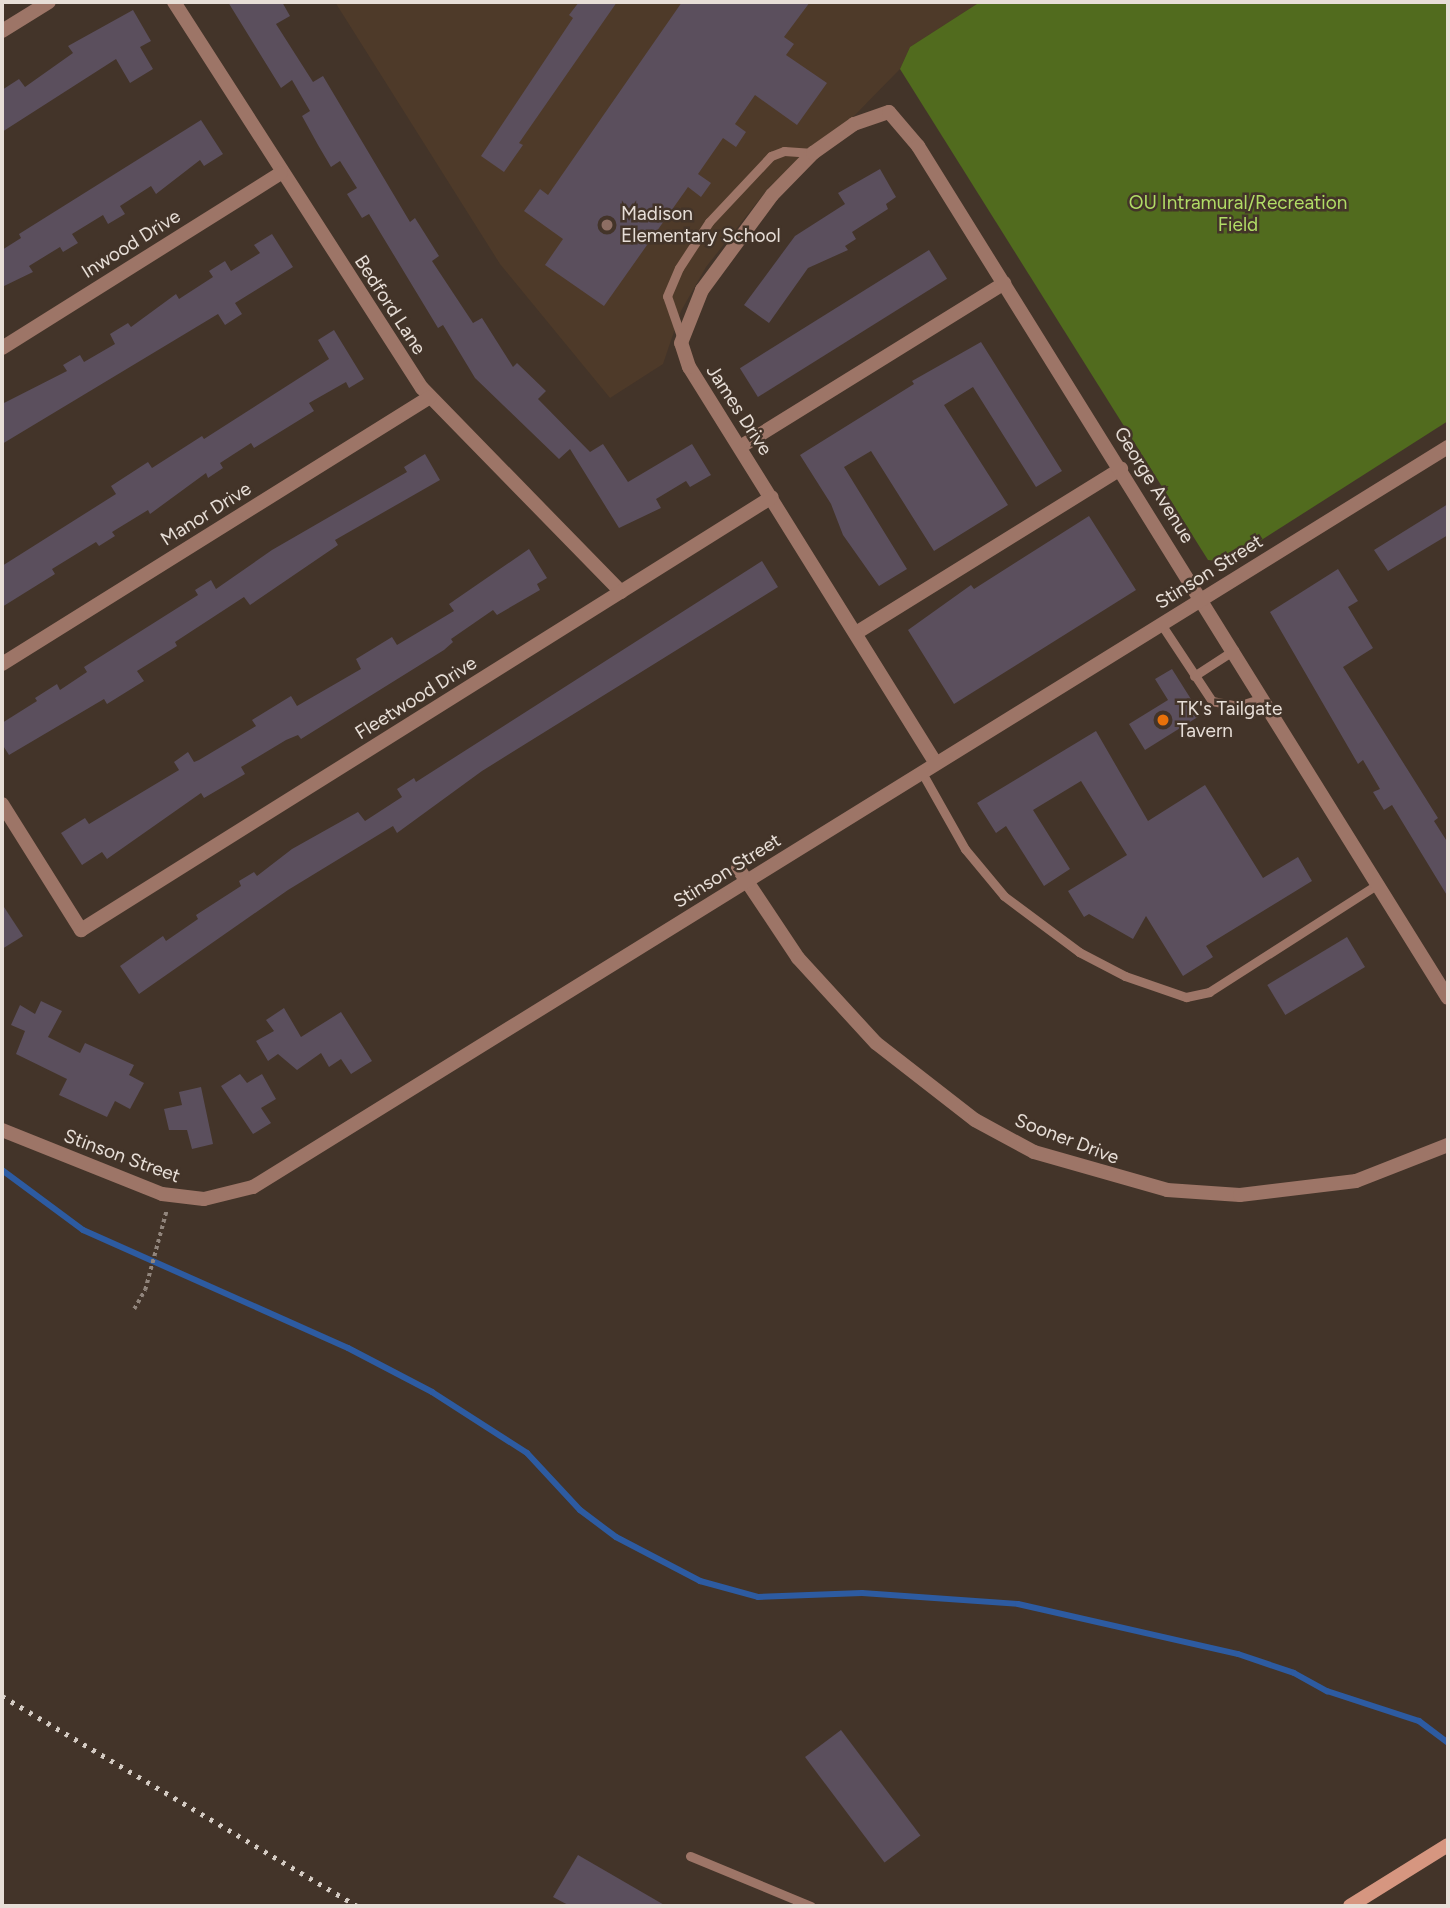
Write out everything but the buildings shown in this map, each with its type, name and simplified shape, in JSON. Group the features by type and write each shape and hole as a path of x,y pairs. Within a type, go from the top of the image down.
{"street":[{"path":"2,31 49,2"},
{"name":"Bedford Lane","path":"174,2 281,173 430,397 621,592"},
{"name":"George Avenue","path":"813,153 878,114 895,115 906,128 1202,598 1448,998"},
{"path":"681,336 720,260 772,195 813,153"},
{"name":"Inwood Drive","path":"2,348 281,173"},
{"path":"740,447 1004,283"},
{"name":"James Drive","path":"681,336 689,368 936,762"},
{"name":"Manor Drive","path":"2,664 430,397"},
{"name":"Stinson Street","path":"2,1130 170,1196 222,1196 271,1178 921,771 1448,447"},
{"path":"856,633 1121,469"},
{"name":"Fleetwood Drive","path":"2,804 81,930 772,497"},
{"name":"Sooner Drive","path":"738,868 798,958 876,1043 975,1120 1034,1152 1167,1190 1240,1195 1356,1181 1448,1145"},
{"path":"1350,1906 1448,1845"}],"lane":[{"path":"681,336 667,296 679,268 709,222 771,156 784,151 813,153"},
{"path":"1161,624 1212,701 1237,706 1263,698"},
{"path":"1194,676 1234,650"},
{"path":"921,771 965,849 1004,896 1079,953 1125,976 1186,998 1209,992 1378,884"},
{"path":"690,1856 811,1906"}],"path":[{"path":"134,1309 145,1290 170,1196"}],"shaded area":[{"name":"Madison Elementary School","path":"335,2 980,2 910,47 900,69 855,115 770,186 706,267 681,311 663,364 610,398 500,264"}],"green space":[{"name":"OU Intramural/Recreation Field","path":"980,2 1448,2 1448,421 1227,562 1208,560 900,69 910,47"}],"waterway":[{"path":"2,1170 83,1230 348,1348 432,1392 527,1453 580,1510 616,1537 700,1581 758,1597 862,1593 1018,1604 1238,1654 1294,1673 1327,1691 1419,1721 1448,1743"}],"railway":[{"path":"2,1696 357,1906"}],"place":[{"name":"Madison Elementary School","path":"607,225"},
{"name":"TK's Tailgate Tavern","path":"1163,720"}]}
